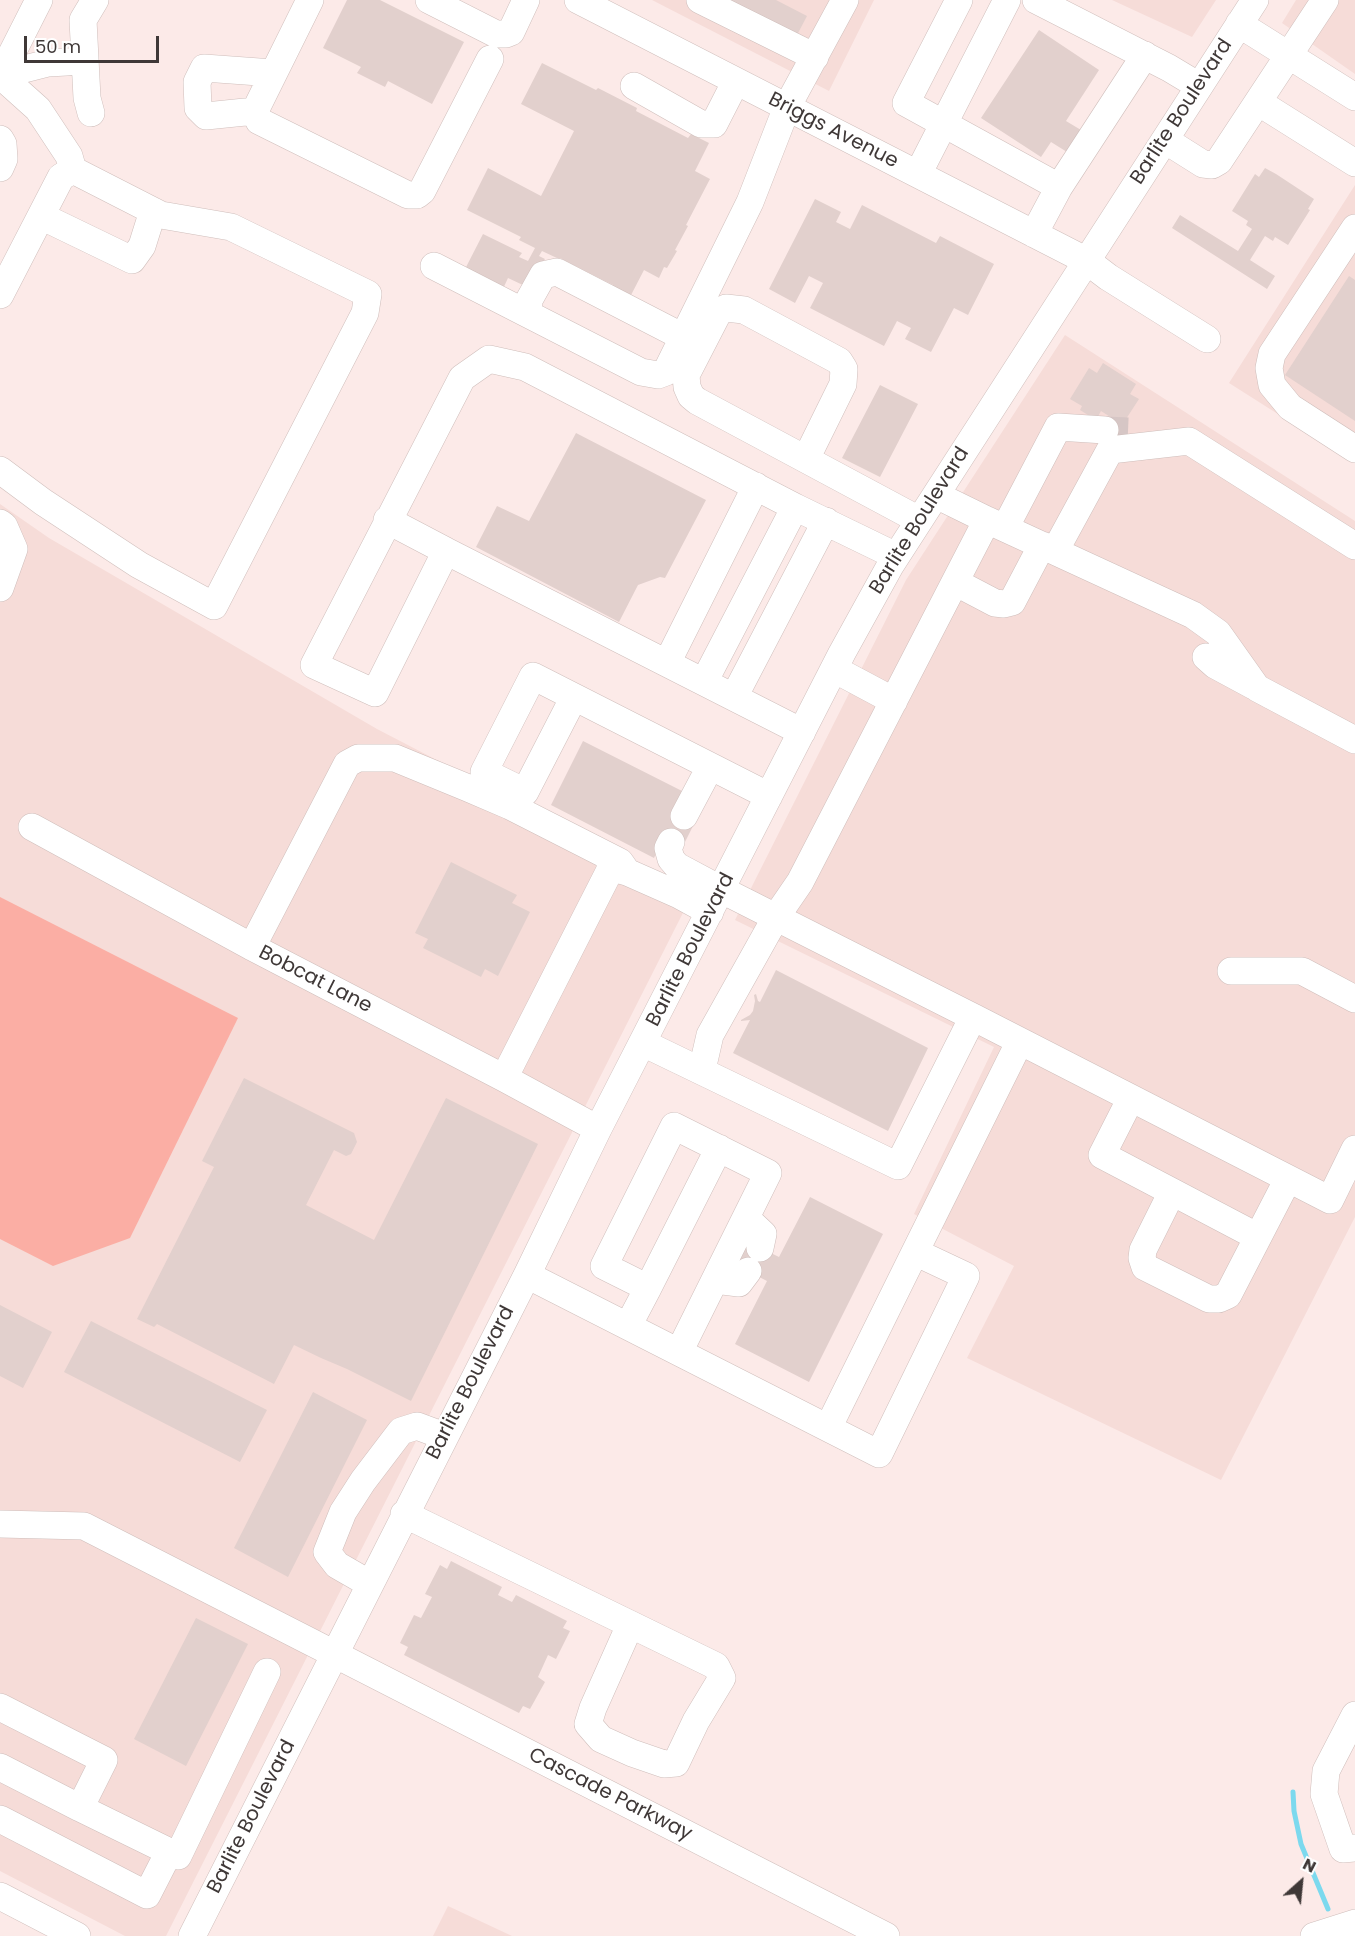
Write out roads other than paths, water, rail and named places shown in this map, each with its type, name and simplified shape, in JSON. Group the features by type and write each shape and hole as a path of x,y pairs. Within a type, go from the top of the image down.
{"street":[{"path":"0,76 39,0"},
{"path":"91,113 87,98 83,20 95,0"},
{"path":"255,111 310,0"},
{"path":"429,0 496,34 511,32 526,0"},
{"name":"Briggs Avenue","path":"578,0 1087,261 1108,277 1208,339"},
{"path":"700,0 815,57"},
{"path":"434,266 641,372 658,375 666,372 750,202 787,107 845,0"},
{"path":"959,0 906,103 1059,187"},
{"path":"918,174 1007,0"},
{"path":"1036,0 1146,55 1199,86"},
{"name":"Barlite Boulevard","path":"192,1936 527,1275 598,1129 834,669 896,556 1255,0"},
{"path":"1165,140 1203,164 1212,165 1219,161 1325,0"},
{"path":"1239,24 1355,97"},
{"path":"1034,234 1059,187 1146,55"},
{"path":"255,111 260,121 408,195 417,195 422,191 490,58"},
{"path":"0,76 48,63 85,61"},
{"path":"255,111 206,116 198,108 197,82 204,68 273,73"},
{"path":"0,76 38,109 69,156 73,170 161,215 231,227 368,294 365,313 214,606 139,564 43,502 0,470"},
{"path":"634,86 701,124 714,124 736,81"},
{"path":"1257,102 1355,163"},
{"path":"0,139 3,144 4,159 0,168"},
{"path":"0,295 61,177 73,170"},
{"path":"41,216 132,260 142,246 153,212"},
{"path":"1355,228 1272,354 1269,368 1272,385 1290,407 1355,449"},
{"path":"528,314 529,300 543,275 557,272 683,337"},
{"path":"806,459 843,384 844,369 839,361 744,310 726,308 718,313 686,375 687,387 691,396 697,401 919,520"},
{"path":"446,551 375,693 314,665 462,378 489,359 525,367 795,507 896,556"},
{"path":"702,1070 710,1035 776,917 800,882 955,582 996,524 1058,427 1116,430 1168,443"},
{"path":"955,582 995,603 1012,602 1110,450 1189,441 1355,546"},
{"path":"668,663 756,486"},
{"path":"936,495 1048,548 1199,637 1215,665 1355,740"},
{"path":"704,682 795,507"},
{"path":"387,520 802,732"},
{"path":"735,698 826,521"},
{"path":"0,523 4,526 14,549 3,573"},
{"path":"1199,637 1218,633 1257,688"},
{"path":"834,669 894,701"},
{"path":"574,697 769,796"},
{"path":"252,947 347,764 358,758 395,758 510,806 620,862 619,870 504,1078"},
{"path":"684,816 710,767"},
{"name":"Bobcat Lane","path":"32,827 252,947 598,1129"},
{"path":"671,842 668,848 670,859 716,901"},
{"path":"619,870 679,895 716,901 776,917 1330,1200 1355,1149"},
{"path":"1231,971 1302,971 1355,999"},
{"path":"643,1042 898,1166 973,1017"},
{"path":"828,1428 1020,1041"},
{"path":"1131,1098 1102,1155 1258,1237"},
{"path":"648,1288 604,1266 674,1126 768,1173 680,1352"},
{"path":"628,1326 719,1148"},
{"path":"1172,1192 1143,1250 1142,1258 1145,1267 1209,1299 1219,1299 1228,1294 1288,1179"},
{"path":"715,1280 739,1283 754,1259 763,1234 746,1218"},
{"path":"527,1275 879,1454 966,1276 915,1252"},
{"path":"370,1584 337,1565 327,1552 343,1512 401,1431 417,1426 444,1436"},
{"path":"404,1514 716,1666 722,1678 696,1721 676,1763 664,1764 632,1753 601,1739 588,1724 592,1707 630,1625"},
{"name":"Cascade Parkway","path":"0,1524 84,1526 886,1936"},
{"path":"0,1767 178,1856 267,1672"},
{"path":"0,1707 104,1760 80,1808"},
{"path":"1355,1715 1326,1771 1324,1794 1343,1849 1355,1848"},
{"path":"0,1819 147,1895 169,1852"},
{"path":"0,1896 77,1936"},
{"path":"1314,1936 1355,1923"}],"waterway":[{"path":"1293,1792 1294,1811 1301,1844 1328,1909"}],"tunnel":[{"path":"1105,430 1128,431"}]}
